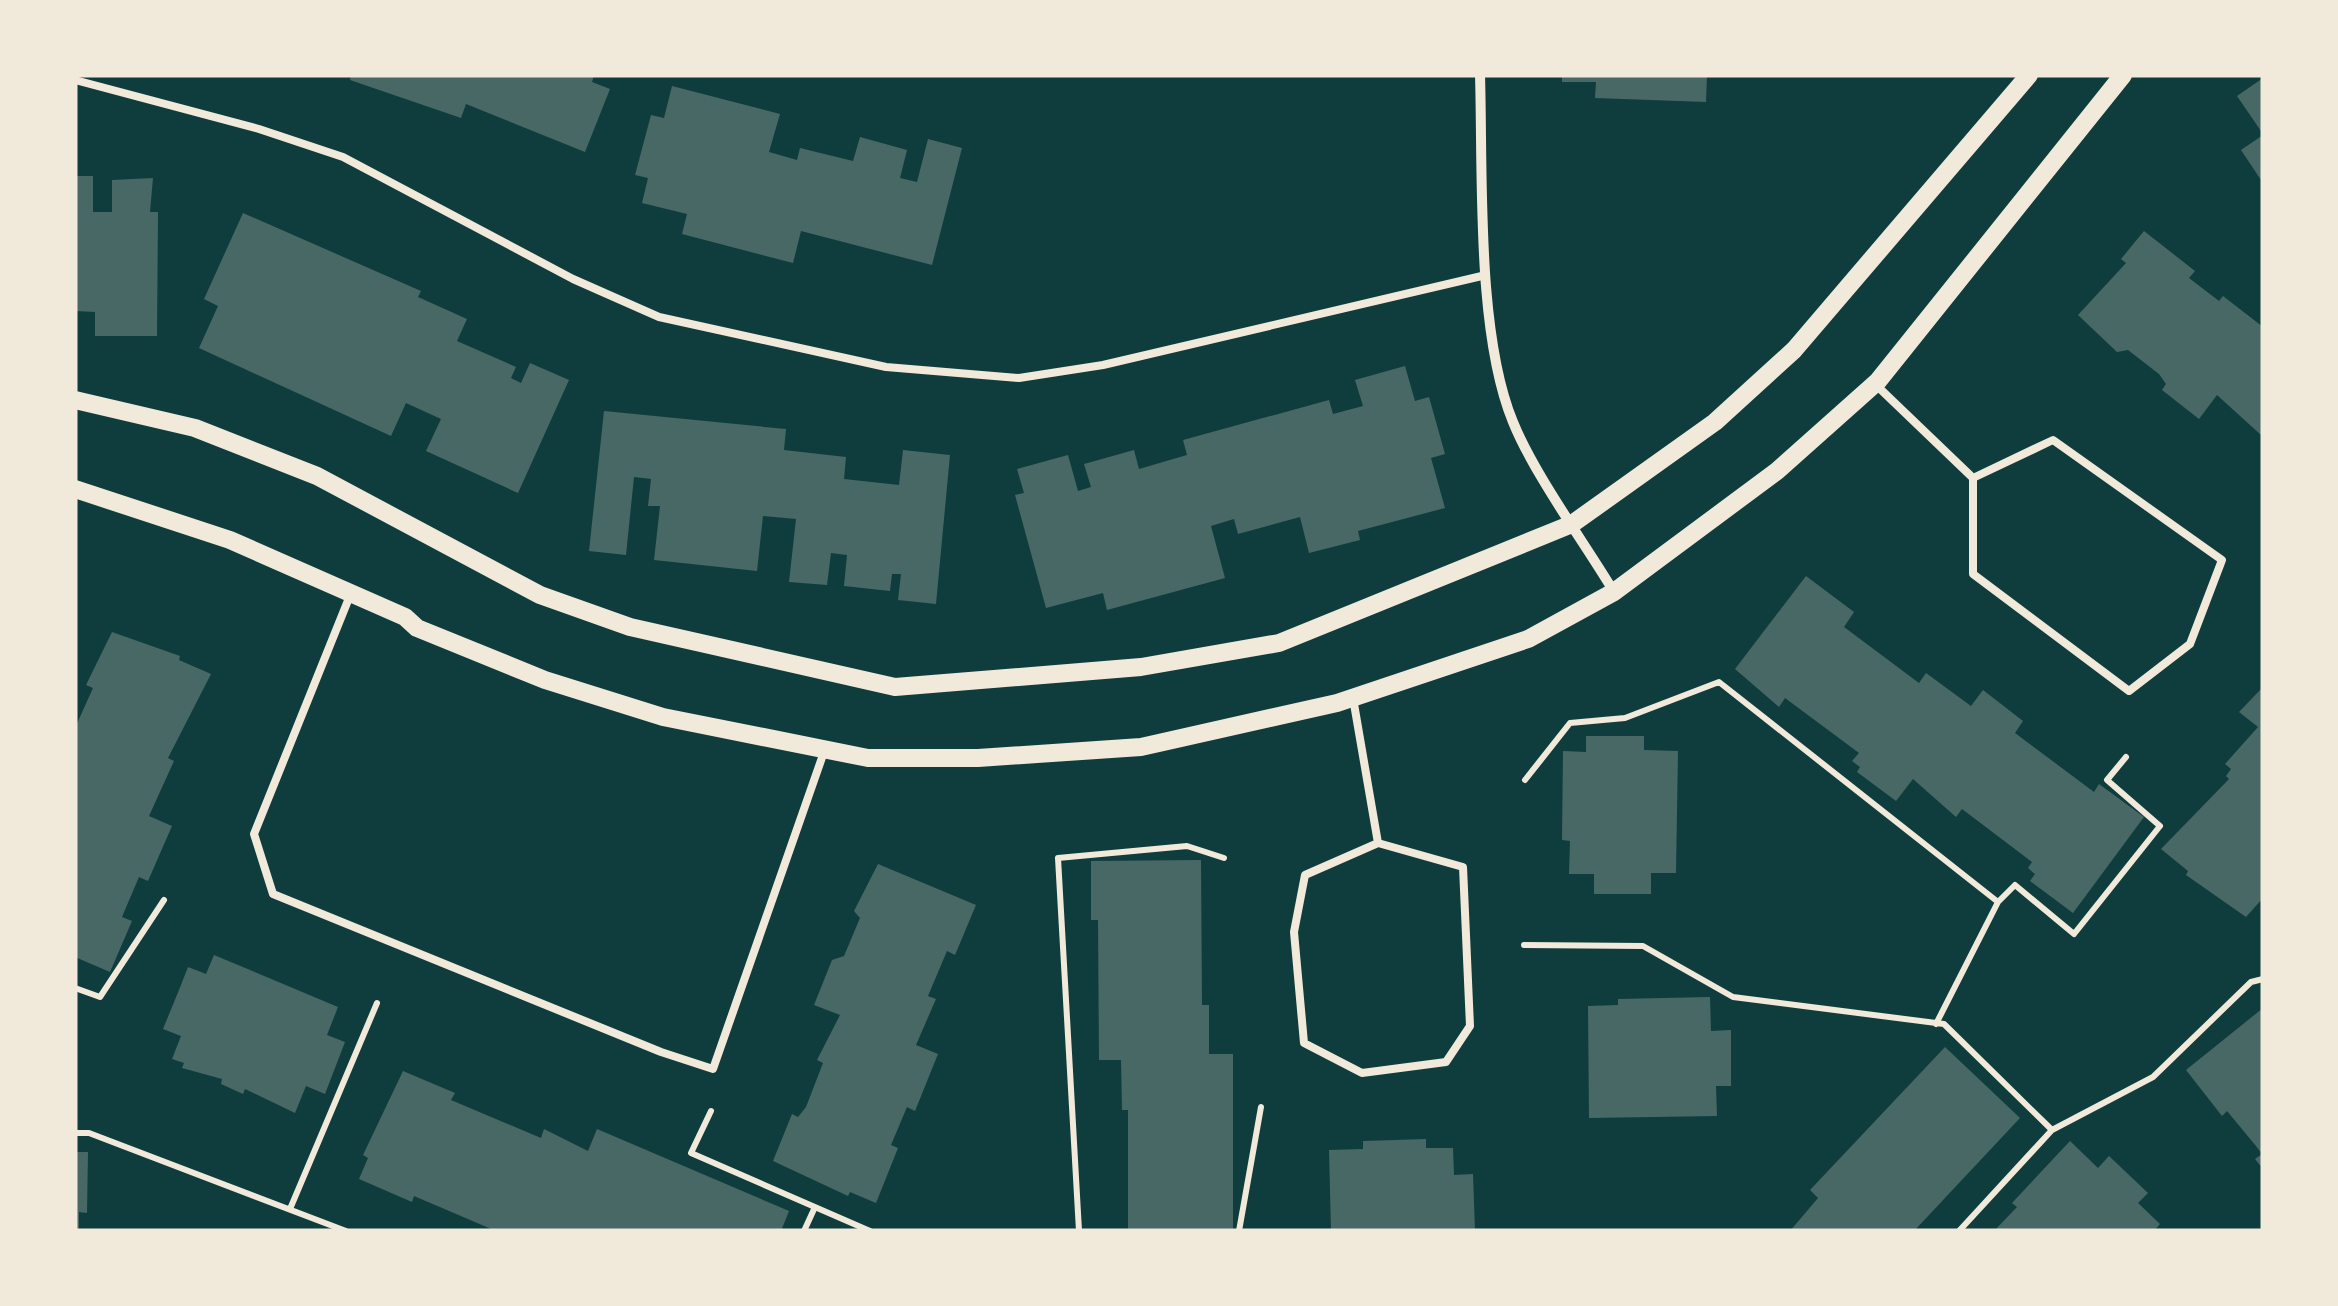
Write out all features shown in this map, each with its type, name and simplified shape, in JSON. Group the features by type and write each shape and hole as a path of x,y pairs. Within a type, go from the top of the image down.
{"street":[{"path":"1480,75 1486,275 1497,358 1512,422 1614,592"},
{"path":"75,400 195,428 317,476 540,596 630,627 895,687 1140,667 1278,643 1572,524 1715,422 1794,350 2028,75"},
{"path":"75,488 230,540 404,617 418,628 545,680 663,717 868,758 978,758 1140,746 1353,698 1528,639 1614,592 1776,471 1875,384 2124,75"}],"lane":[{"path":"75,80 259,128 343,157 573,279 659,317 886,368 1019,378 1104,366 1486,275"},
{"path":"1875,384 1974,478 1974,574 2129,691 2190,644 2222,560 2053,440 1974,478"},
{"path":"351,594 254,834 273,894 661,1052 713,1068 825,749"},
{"path":"1353,698 1378,842"},
{"path":"1378,842 1462,867 1470,1026 1446,1062 1362,1073 1304,1043 1294,932 1305,875 1378,842"}],"path":[{"path":"1525,780 1570,723 1625,718 1719,682 1998,902"},
{"path":"1936,1024 1998,902 2014,885 2074,934 2160,826 2106,780 2126,757"},
{"path":"1079,1231 1058,858 1187,846 1224,858"},
{"path":"75,988 100,997 164,900"},
{"path":"1524,945 1642,946 1733,997 1944,1024 2052,1130"},
{"path":"1959,1231 2052,1130 2152,1078 2251,982 2263,979"},
{"path":"290,1210 377,1003"},
{"path":"1239,1231 1261,1107"},
{"path":"711,1112 691,1153 870,1231"},
{"path":"75,1133 89,1133 346,1231"},
{"path":"804,1231 814,1208"}],"building":[{"path":"351,75 594,75 592,82 610,89 585,152 466,104 461,118 350,80"},
{"path":"1562,75 1707,75 1706,102 1595,98 1596,82 1562,82"},
{"path":"2263,78 2263,134 2237,96"},
{"path":"672,86 780,114 769,152 797,160 800,148 853,161 860,137 907,150 900,178 917,182 928,139 962,148 932,265 801,231 793,263 682,234 687,214 642,203 648,178 635,175 651,115 664,118"},
{"path":"2263,135 2263,179 2261,180 2241,150"},
{"path":"75,176 93,176 93,212 112,212 112,180 153,178 150,212 158,212 157,336 95,336 95,312 75,311"},
{"path":"243,213 421,291 418,297 467,319 457,341 516,367 511,378 521,383 530,363 569,380 518,493 426,451 441,419 406,403 391,436 199,348 218,306 204,299"},
{"path":"2144,231 2195,271 2189,278 2219,301 2223,296 2263,327 2261,435 2217,395 2199,419 2162,390 2166,384 2159,374 2128,350 2117,352 2078,315 2126,263 2121,259"},
{"path":"1405,366 1415,401 1429,397 1445,454 1431,458 1445,508 1358,531 1360,540 1309,553 1300,517 1238,534 1234,519 1211,526 1225,578 1107,610 1103,593 1046,608 1015,495 1024,493 1017,469 1068,455 1078,491 1091,487 1084,464 1134,450 1139,469 1187,455 1183,440 1329,400 1333,414 1363,406 1355,380"},
{"path":"604,411 786,429 784,450 846,457 844,479 899,485 903,450 950,455 936,604 898,600 901,574 892,574 890,591 844,586 847,555 831,553 827,585 789,582 796,519 763,516 757,571 654,560 660,506 648,506 651,479 634,477 626,555 589,551"},
{"path":"1806,576 1854,612 1844,627 1919,683 1926,673 1971,706 1983,690 2023,721 2015,733 2094,792 2099,784 2144,817 2073,913 2030,881 2035,874 2028,868 2032,862 1962,809 1956,817 1913,779 1896,801 1857,772 1860,767 1852,761 1859,753 1785,698 1779,707 1735,669"},
{"path":"112,632 180,656 179,660 211,674 168,758 174,761 149,816 172,826 148,881 139,877 122,917 132,921 110,972 75,957 75,728 93,688 86,685"},
{"path":"2263,687 2263,898 2246,917 2186,875 2188,871 2161,849 2229,779 2226,776 2231,769 2225,764 2258,727 2239,712"},
{"path":"1586,736 1644,736 1644,750 1678,751 1676,873 1651,873 1651,894 1594,894 1594,874 1569,874 1570,841 1562,840 1563,751 1586,752"},
{"path":"1201,860 1202,1005 1209,1005 1209,1054 1233,1054 1233,1231 1128,1231 1128,1110 1122,1110 1121,1060 1099,1060 1098,920 1091,920 1091,861"},
{"path":"878,864 976,905 955,955 947,951 928,996 936,999 916,1045 938,1054 915,1111 907,1107 891,1145 898,1148 876,1203 850,1192 848,1196 773,1161 792,1114 798,1117 806,1107 823,1063 817,1060 840,1015 814,1005 832,960 844,956 860,918 854,911"},
{"path":"214,955 338,1007 327,1035 345,1042 325,1094 306,1086 295,1113 245,1089 243,1094 221,1084 222,1079 182,1068 184,1063 172,1059 181,1036 163,1029 188,967 206,974"},
{"path":"1710,997 1711,1031 1731,1030 1731,1086 1716,1086 1717,1116 1589,1118 1588,1006 1618,1005 1618,999"},
{"path":"2263,1008 2263,1169 2255,1159 2262,1154 2256,1146 2227,1111 2222,1116 2186,1070"},
{"path":"1945,1047 2020,1118 1914,1231 1790,1231 1818,1198 1810,1190"},
{"path":"403,1071 455,1093 451,1100 541,1138 544,1129 588,1151 597,1129 789,1211 781,1231 496,1231 414,1196 412,1202 359,1179 368,1158 363,1155"},
{"path":"1426,1139 1426,1148 1453,1148 1454,1175 1473,1174 1475,1231 1331,1231 1329,1150 1363,1149 1363,1141"},
{"path":"2070,1141 2098,1168 2109,1156 2148,1193 2138,1203 2160,1224 2154,1231 1994,1231 2017,1207 2012,1203"},
{"path":"75,1152 88,1152 87,1213 79,1212 79,1231 75,1231"}]}
